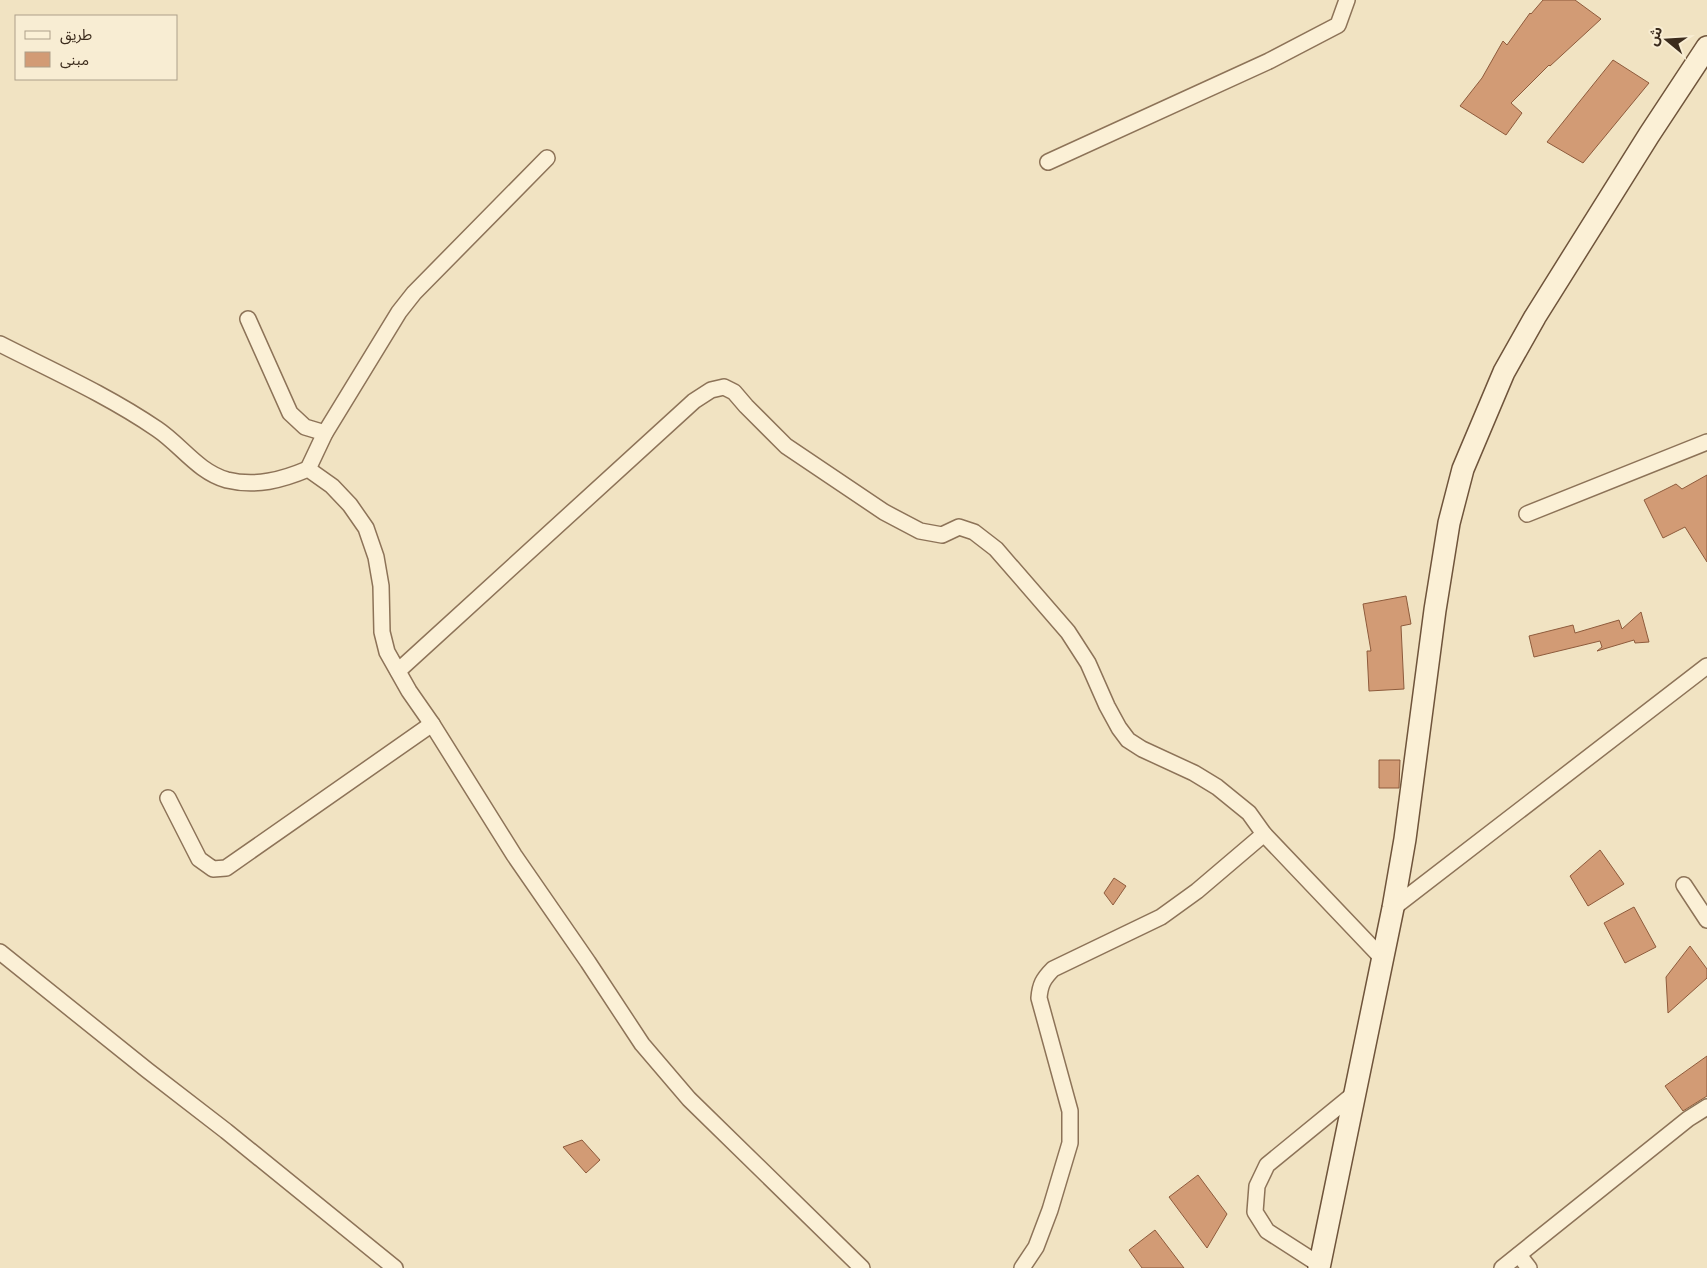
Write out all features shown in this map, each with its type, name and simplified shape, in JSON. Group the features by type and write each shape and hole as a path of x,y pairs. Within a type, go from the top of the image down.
{"main road":[{"path":"1320,1267 1393,908 1406,829 1435,610 1449,523 1463,469 1504,372 1534,318 1707,46"}],"street":[{"path":"1048,162 1268,62 1338,25 1348,0"},
{"path":"0,344 108,398 159,430 209,473 226,480 276,481 308,469 324,433 404,305 547,158"},
{"path":"248,319 290,413 305,427 324,433"},
{"path":"398,671 694,401 711,390 724,387 734,392 786,446 884,512 920,531 930,534 942,535 954,528 966,528 996,549 1068,632 1088,663 1106,706 1128,740 1142,749 1194,773 1217,787 1249,812 1264,834 1383,959"},
{"path":"1527,514 1707,442"},
{"path":"308,469 332,486 366,528 376,557 381,586 382,632 387,652 409,691 432,724 514,855 642,1044 689,1099 862,1268"},
{"path":"1393,908 1707,666"},
{"path":"168,798 199,859 213,869 226,868 432,724"},
{"path":"1022,1268 1036,1247 1050,1210 1070,1143 1070,1111 1039,998 1040,986 1044,978 1052,969 1161,917 1197,890 1264,834"},
{"path":"1684,885 1707,920"},
{"path":"0,952 395,1268"},
{"path":"1320,1267 1267,1231 1255,1212 1257,1186 1268,1165 1355,1093"},
{"path":"1502,1268 1673,1131 1707,1107"},
{"path":"1520,1255 1529,1268"}],"building":[{"path":"1543,0 1575,0 1601,19 1549,65 1511,103 1522,113 1506,135 1460,106 1482,78 1503,41 1507,45 1530,13"},
{"path":"1613,60 1649,83 1583,163 1547,142"},
{"path":"1707,475 1707,562 1685,527 1663,538 1644,500 1676,484 1682,489"},
{"path":"1406,596 1411,624 1401,626 1404,689 1369,691 1367,651 1371,651 1363,604"},
{"path":"1641,612 1649,642 1635,643 1634,640 1597,651 1602,647 1600,641 1534,657 1529,636 1573,625 1575,633 1619,620 1622,629"},
{"path":"1379,760 1400,760 1399,788 1379,788"},
{"path":"1600,850 1624,884 1588,906 1570,876"},
{"path":"1114,878 1126,886 1113,905 1104,893"},
{"path":"1634,907 1656,947 1625,963 1604,923"},
{"path":"1690,946 1707,969 1707,978 1668,1013 1666,977"},
{"path":"1707,1056 1707,1096 1683,1111 1665,1086"},
{"path":"582,1140 600,1160 586,1173 563,1147"},
{"path":"1198,1175 1227,1214 1207,1248 1169,1197"},
{"path":"1155,1230 1184,1268 1142,1268 1129,1250"}]}
